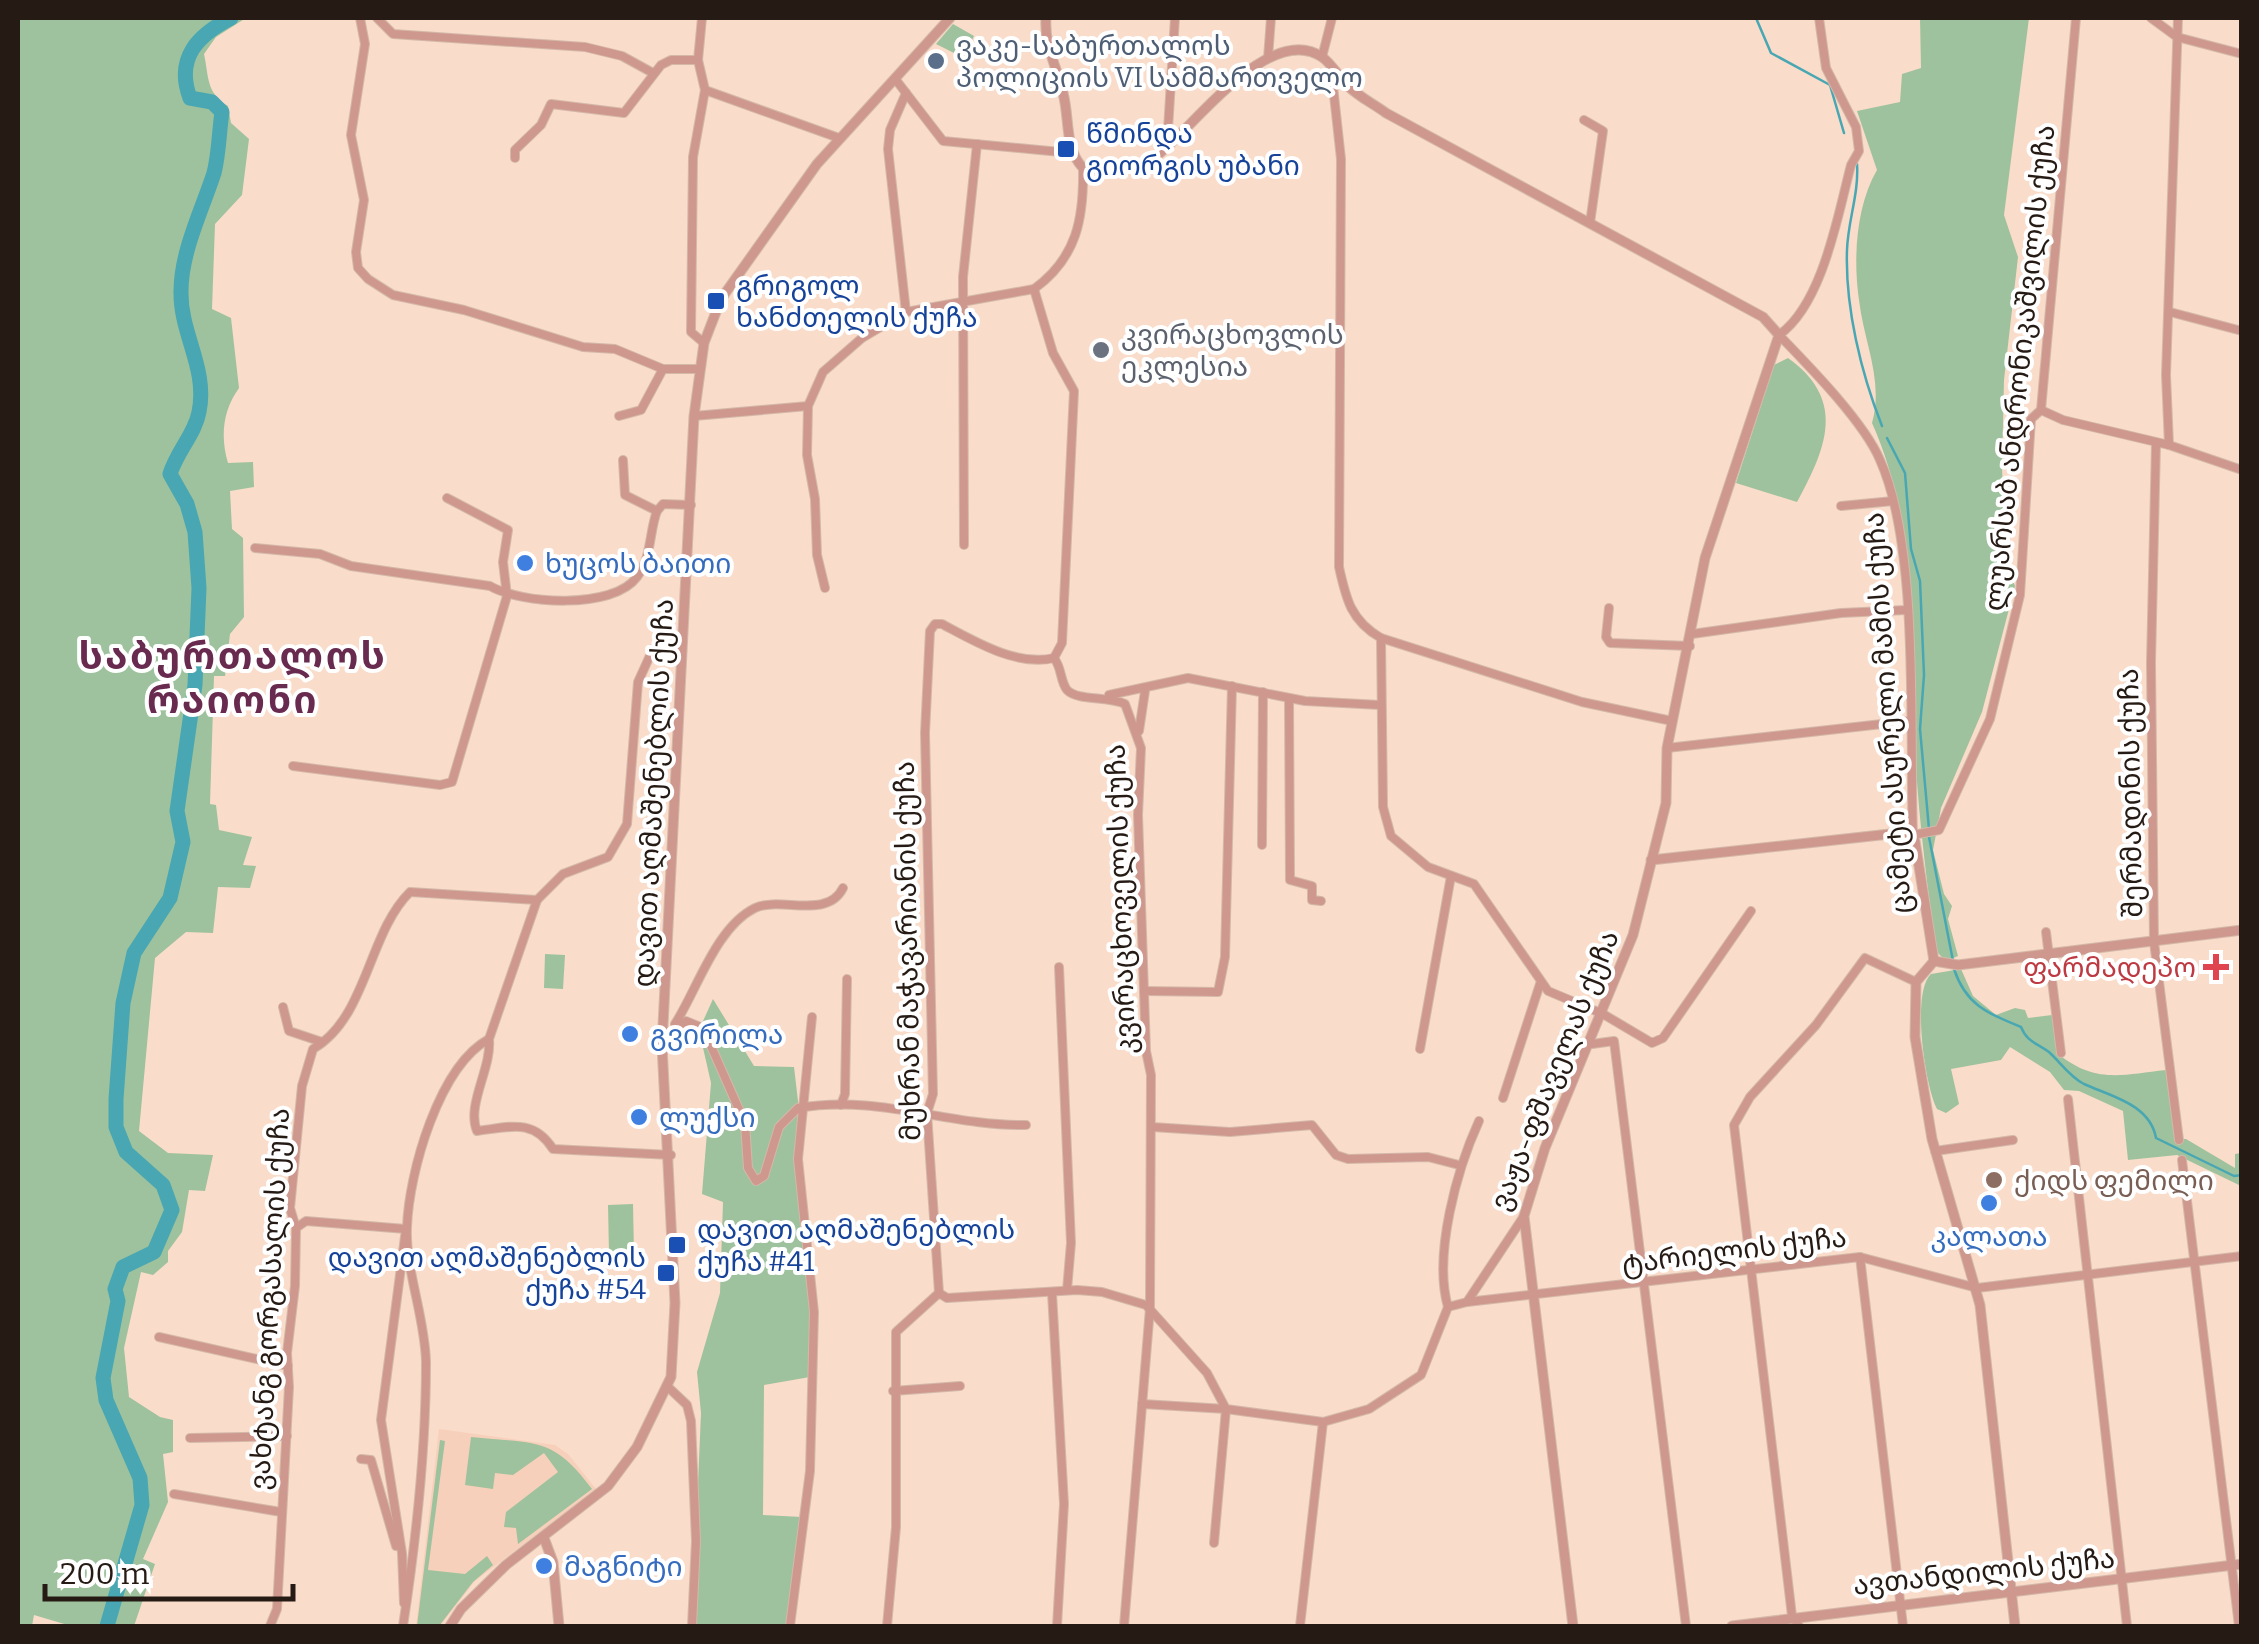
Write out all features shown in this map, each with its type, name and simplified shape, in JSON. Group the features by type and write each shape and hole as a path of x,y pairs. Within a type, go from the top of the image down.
{"street":[{"path":"360,18 365,44 351,135 364,200 356,252 358,268 393,295 464,310 583,347 615,349 663,369 700,370"},
{"path":"377,18 392,34 585,46 622,56 653,73"},
{"path":"702,18 698,60 705,90 692,157 692,332 704,343"},
{"name":"დავით აღმაშენებლის ქუჩა","path":"450,1626 461,1608 506,1565 608,1486 637,1447 668,1387 675,1352 671,1155 662,1045 694,416 704,343 721,299 839,138 950,18"},
{"path":"824,588 816,555 815,499 807,455 808,406 833,358 906,312 1034,290 1048,280 1074,244 1081,226 1083,168 1072,153 1063,91 1046,45 1046,18"},
{"path":"1168,145 1175,18"},
{"path":"1268,58 1272,18"},
{"path":"1083,168 1138,165 1168,145 1216,96 1268,58 1304,52 1322,57 1332,18"},
{"path":"1779,335 1792,326 1818,277 1851,164 1860,151 1856,128 1826,68 1819,18"},
{"name":"ლუარსაბ ანდრონიკაშვილის ქუჩა","path":"1916,834 1939,830 1990,718 2020,595 2031,419 2041,410 2076,18"},
{"path":"2152,18 2177,37 2242,54"},
{"path":"2169,444 2178,18"},
{"name":"ცამეტი ასურელი მამის ქუჩა","path":"1322,57 1352,90 1386,113 1763,318 1871,442 1893,500 1906,610 1916,834 1934,961"},
{"path":"514,158 515,150 541,124 551,104 624,113 653,73 671,60 698,60"},
{"path":"1331,68 1340,159 1339,567 1350,610 1363,628 1381,638 1582,702 1672,721"},
{"path":"896,80 943,141 1072,153"},
{"path":"705,90 839,138"},
{"path":"906,93 890,130 888,149 906,312"},
{"path":"1584,120 1603,132 1590,223"},
{"path":"964,546 964,301 978,144"},
{"path":"1034,290 1054,353 1074,391 1062,643 1054,658"},
{"path":"2170,312 2242,331"},
{"name":"ვაჟა-ფშაველას ქუჩა","path":"1467,1302 1524,1216 1545,1148 1592,1044 1633,936 1666,802 1667,748 1705,558 1779,335"},
{"path":"618,416 640,410 663,369"},
{"path":"694,416 808,406"},
{"path":"2041,410 2063,420 2169,444 2242,470"},
{"name":"შერმადინის ქუჩა","path":"2156,443 2150,663 2154,942 2180,1140"},
{"path":"622,460 625,495 657,510"},
{"path":"293,766 440,785 452,782 507,596 503,562 508,530 447,498"},
{"path":"1841,506 1893,500"},
{"path":"256,548 320,554 352,566 490,586 507,596 576,600 624,589 644,563 657,510 663,504 690,505"},
{"path":"1609,608 1606,637 1610,643 1690,646"},
{"path":"1692,634 1841,613 1906,610"},
{"name":"მუხრან მაჭავარიანის ქუჩა","path":"939,1292 927,1113 934,1094 925,733 930,631 935,624 942,624 989,648 1031,658 1054,658"},
{"path":"1381,638 1380,705 1387,829 1406,852 1474,884 1540,984 1556,996 1603,1014 1652,1044 1663,1038 1751,911"},
{"path":"671,1155 553,1149 544,1134 526,1125 477,1131 473,1120 490,1052 489,1039 512,984 537,900 563,874 608,857 615,846 626,824 638,682 653,648 681,639"},
{"name":"კვირაცხოველის ქუჩა","path":"1054,658 1064,688 1074,694 1105,696 1125,704 1138,735 1144,991 1152,1127 1150,1308 1124,1626"},
{"path":"1105,696 1145,691 1188,678 1289,698 1380,705"},
{"path":"1144,991 1218,992 1225,957 1232,686"},
{"path":"1138,735 1145,691"},
{"path":"1262,845 1263,692"},
{"path":"1289,698 1290,880 1312,886 1312,900 1321,901"},
{"path":"1667,748 1909,721"},
{"path":"1651,860 1902,832 1916,834"},
{"path":"1420,1049 1451,876"},
{"path":"662,1045 728,932 755,908 814,905 833,900 843,888"},
{"name":"ვახტანგ გორგასალის ქუჩა","path":"270,1626 277,1608 287,1436 296,1228 290,1208 302,1086 313,1048 326,1041 410,892 537,900"},
{"path":"2015,1626 1977,1288 1935,1151 1915,1036 1916,982 1934,961 1953,966 2242,930"},
{"path":"2046,932 2061,1053"},
{"path":"1798,1626 1792,1616 1734,1125 1750,1097 1816,1024 1865,958 1916,982"},
{"path":"1059,967 1071,1243 1067,1290"},
{"path":"841,1105 845,1094 847,979"},
{"path":"1503,1098 1540,984"},
{"path":"283,1008 290,1031 298,1037 326,1041"},
{"path":"790,1626 810,1472 814,1312 798,1159 812,1017"},
{"path":"662,1045 686,1021 703,1028 745,1122 748,1168 756,1181 764,1176 782,1120 804,1107 917,1108 938,1118 1026,1125"},
{"path":"1622,1026 1614,1041 1686,1626"},
{"path":"400,1575 402,1553 380,1420 417,1161 430,1122 470,1049 489,1039"},
{"path":"1592,1044 1614,1041"},
{"path":"2068,1098 2127,1626"},
{"path":"1142,1404 1226,1409 1323,1422 1369,1409 1421,1375 1448,1308 1444,1271 1459,1165 1479,1120"},
{"path":"1152,1127 1230,1132 1312,1125 1336,1155 1348,1160 1428,1158 1459,1165"},
{"path":"1935,1151 2013,1140"},
{"path":"2182,1160 2236,1564 2239,1626"},
{"path":"1524,1216 1572,1626"},
{"path":"296,1228 306,1222 406,1230"},
{"path":"403,1626 426,1362 406,1230"},
{"name":"ტარიელის ქუჩა","path":"1467,1302 1860,1257 1977,1288 2242,1256"},
{"path":"1860,1257 1903,1626"},
{"path":"887,1626 896,1527 896,1332 939,1292 947,1298 1067,1290 1102,1292 1150,1308 1162,1327 1207,1372 1226,1409 1214,1543"},
{"path":"1052,1293 1064,1504 1057,1626"},
{"path":"1448,1308 1467,1302"},
{"path":"160,1337 288,1366"},
{"path":"893,1390 960,1386"},
{"path":"668,1387 687,1405 691,1421 696,1541 692,1626"},
{"path":"1300,1626 1323,1422"},
{"path":"190,1438 287,1436"},
{"path":"362,1459 370,1460 382,1488 405,1613"},
{"path":"174,1494 281,1512"},
{"path":"544,1538 552,1562 558,1626"},
{"name":"ავთანდილის ქუჩა","path":"1732,1626 1900,1602 2236,1564"}],"shaded area":[{"path":"439,1429 555,1445 568,1454 596,1489 475,1581 440,1626 416,1626"}],"green space":[{"path":"18,18 246,18 216,37 204,54 212,90 228,106 231,123 249,139 242,195 215,224 212,309 231,318 239,388 226,414 228,463 253,462 254,487 230,491 232,529 243,538 244,617 230,634 225,676 214,676 210,804 216,805 219,830 252,837 243,865 256,866 250,888 218,887 213,933 186,932 155,958 139,1131 168,1153 213,1155 205,1191 189,1190 182,1232 168,1251 168,1262 153,1275 141,1272 124,1348 129,1397 160,1417 173,1420 173,1452 163,1454 168,1502 143,1559 155,1564 134,1626 71,1626 34,1615 32,1626 18,1626"},
{"path":"1920,18 2029,18 2004,215 2018,257 2004,380 2002,468 2006,563 2015,586 1982,712 1941,808 1933,850 1944,894 1952,906 1948,919 1958,956 1946,961 1936,951 1922,837 1908,570 1896,495 1872,423 1876,392 1856,267 1860,216 1877,170 1857,111 1900,102 1902,74 1921,68"},
{"path":"953,24 974,36 964,58 936,44"},
{"path":"1788,358 1807,374 1825,409 1822,445 1797,502 1736,483 1774,365"},
{"path":"545,954 565,955 563,989 544,988"},
{"path":"1961,969 1973,996 1996,1015 2015,1008 2025,1010 2028,1018 2052,1015 2057,1053 2071,1063 2109,1075 2166,1070 2175,1139 2186,1139 2235,1168 2235,1154 2241,1153 2241,1186 2177,1155 2128,1160 2123,1111 2079,1091 2064,1090 2050,1072 2010,1047 2001,1060 1951,1069 1959,1104 1946,1113 1937,1109 1925,1061 1922,999 1931,974"},
{"path":"713,999 754,1066 794,1067 800,1118 796,1151 814,1313 810,1377 764,1385 763,1515 802,1517 790,1626 692,1626 701,1413 697,1372 720,1293 723,1202 702,1194 711,1083 699,1030"},
{"path":"633,1204 634,1254 609,1254 608,1205"},
{"path":"471,1437 540,1445 565,1459 592,1489 518,1544 516,1528 504,1527 506,1512 558,1472 544,1453 513,1475 495,1473 493,1489 465,1485"},
{"path":"440,1440 445,1441 428,1570 465,1574 487,1556 493,1565 473,1582 439,1626 417,1626"}],"waterway":[{"path":"107,1626 142,1505 140,1478 106,1400 103,1378 118,1301 115,1289 123,1267 154,1252 172,1210 163,1185 126,1152 116,1127 116,1099 123,1003 134,953 170,898 183,842 177,811 195,685 199,588 195,532 187,504 170,474 199,412 200,381 182,307 182,276 188,246 214,173 222,112 212,102 190,98 185,71 192,49 231,18"},
{"path":"1756,18 1771,53 1830,85 1844,133"},
{"path":"1857,164 1847,250 1849,294 1861,362 1882,426"},
{"path":"1887,438 1905,473 1911,549 1920,581 1924,675 1920,729 1929,829"},
{"path":"1929,837 1953,961"},
{"path":"1954,969 1965,991 1979,1006 2021,1027 2029,1039 2079,1081 2137,1109 2152,1126 2156,1138 2234,1176 2242,1175"}],"place":[{"name":"ვაკე-საბურთალოს პოლიციის VI სამმართველო","path":"936,61"},
{"name":"წმინდა გიორგის უბანი","path":"1066,149"},
{"name":"გრიგოლ ხანძთელის ქუჩა","path":"716,301"},
{"name":"კვირაცხოვლის ეკლესია","path":"1101,350"},
{"name":"ხუცოს ბაითი","path":"525,563"},
{"name":"ფარმადეპო","path":"2216,967"},
{"name":"გვირილა","path":"630,1034"},
{"name":"ლუქსი","path":"639,1117"},
{"name":"ქიდს ფემილი","path":"1994,1180"},
{"name":"კალათა","path":"1989,1203"},
{"name":"დავით აღმაშენებლის ქუჩა #41","path":"677,1245"},
{"name":"დავით აღმაშენებლის ქუჩა #54","path":"666,1273"},
{"name":"მაგნიტი","path":"544,1566"}],"district":[{"name":"საბურთალოს რაიონი","path":"233,678"}]}
